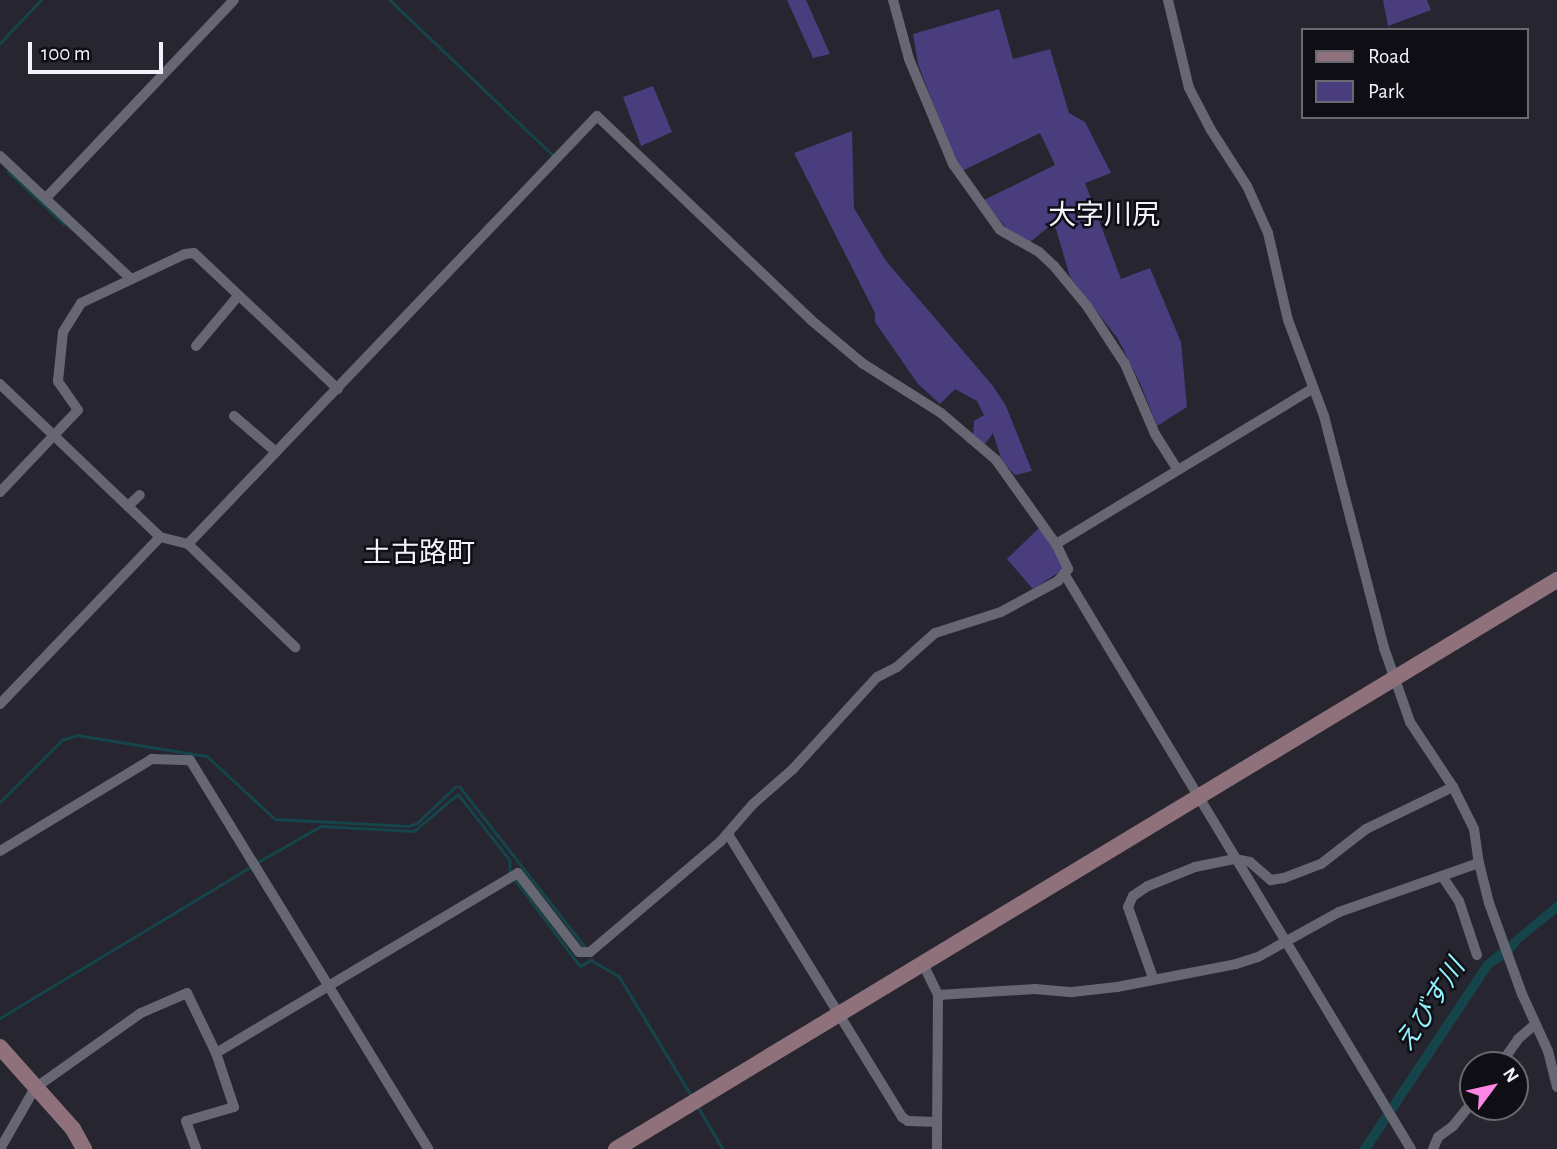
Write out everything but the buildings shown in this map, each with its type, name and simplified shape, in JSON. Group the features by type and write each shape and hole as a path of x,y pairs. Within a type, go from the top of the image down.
{"street":[{"path":"46,198 234,0"},
{"path":"893,0 913,70 953,164 1000,230 1039,252 1055,266 1087,306 1125,364 1155,434 1177,469"},
{"path":"1168,0 1189,88 1262,215 1288,320 1314,388 1343,486 1370,602 1410,722 1453,787 1474,829 1479,863 1503,943 1535,1024 1552,1050 1557,1087"},
{"path":"188,544 597,116 811,320 862,363 941,413 996,460 1056,544 1068,569 1065,575 1001,612 935,633 897,667 877,677 793,769 760,792 728,834 588,953 575,948 518,873 216,1053"},
{"path":"0,156 131,279"},
{"path":"0,492 78,410 58,381 64,332 69,319 81,303 194,253 338,389"},
{"path":"196,346 238,296"},
{"path":"0,384 160,537 188,544 295,647"},
{"path":"1056,544 1314,388"},
{"path":"234,416 276,452"},
{"path":"128,506 140,495"},
{"path":"0,704 160,537"},
{"path":"1065,575 1410,1149"},
{"path":"616,1149 1557,580"},
{"path":"0,851 152,759 194,763 428,1149"},
{"path":"1153,978 1128,907 1133,896 1164,878 1235,859 1250,862 1271,880 1284,878 1321,864 1377,823 1453,787"},
{"path":"728,834 837,1016 902,1117 908,1121 937,1122"},
{"path":"938,995 1035,989 1072,992 1117,987 1236,964 1258,957 1339,912 1479,863"},
{"path":"1441,876 1459,901 1477,954"},
{"path":"923,964 938,995 937,1149"},
{"path":"0,1149 35,1088 141,1013 187,993 216,1053 234,1107 186,1121 196,1149"},
{"path":"1510,1051 1518,1039 1535,1024"},
{"path":"0,1047 73,1129 84,1149"},
{"path":"1433,1149 1438,1137 1459,1118"}],"green space":[{"path":"787,0 806,0 830,54 813,58"},
{"path":"1383,0 1427,0 1431,10 1388,26"},
{"path":"999,9 1013,59 1050,49 1069,113 1085,122 1111,173 1085,183 1121,279 1150,268 1181,342 1187,407 1157,426 1118,339 1070,277 1056,229 1052,224 1030,242 1009,232 984,200 1055,165 1040,133 962,171 918,64 913,34"},
{"path":"653,86 672,132 641,146 623,97"},
{"path":"852,131 854,208 886,261 993,386 1006,406 1032,471 1015,475 1002,461 993,433 985,444 973,436 974,421 984,415 977,401 955,389 940,404 918,384 875,322 875,313 794,153"},
{"path":"1040,527 1063,566 1061,571 1033,589 1007,559"}],"shaded area":[{"path":"1557,901 1557,913 1521,942 1511,955 1492,967 1371,1149 1359,1149 1484,962"}],"waterway":[{"path":"0,43 41,0"},
{"path":"390,0 553,155"},
{"path":"8,171 64,224"},
{"path":"0,802 62,740 77,735 207,756 275,819 409,826 417,823 455,787 460,787 585,947"},
{"path":"258,862 321,826 414,831 458,794 510,860 510,872"},
{"path":"0,1018 252,866"},
{"path":"514,878 580,966 591,960 619,976 691,1095"},
{"path":"698,1107 723,1149"}],"district":[{"name":"大字川尻","path":"1104,216"},
{"name":"土古路町","path":"419,554"}],"water label":[{"name":"えびす川","path":"1431,1006"}]}
